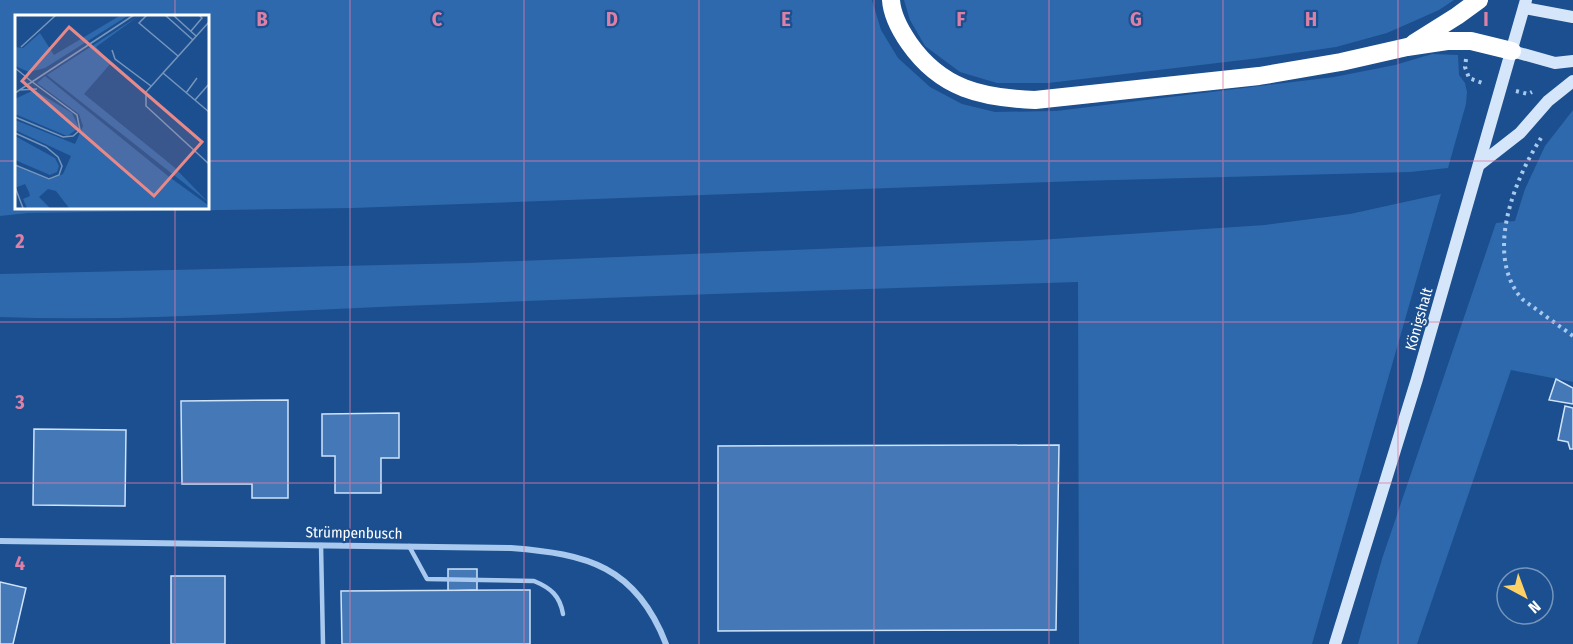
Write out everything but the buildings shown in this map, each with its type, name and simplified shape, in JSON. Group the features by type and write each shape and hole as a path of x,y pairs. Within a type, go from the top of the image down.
{"highway":[{"path":"891,0 892,10 901,31 928,67 947,81 971,91 1001,99 1035,100 1259,76 1341,63 1407,47 1447,41 1471,41 1512,51"},
{"path":"1407,47 1479,0"}],"main road":[{"path":"1525,4 1573,17"},
{"name":"Königshalt","path":"1335,644 1417,379 1525,4"},
{"path":"1512,51 1555,63 1573,61"},
{"path":"1479,165 1520,133 1548,101 1573,81"}],"street":[{"name":"Strümpenbusch","path":"0,541 409,546 552,551 593,562 611,571 635,591 651,613 666,644"}],"lane":[{"path":"321,545 323,644"},
{"path":"409,546 427,579 534,581 543,584 557,595 563,614"}],"path":[{"path":"1466,59 1465,67 1469,78 1475,82"},
{"path":"1527,160 1506,226 1504,248 1506,271 1515,291 1522,299 1573,336"}],"shaded area":[{"path":"0,0 872,0 881,30 898,58 930,87 962,104 995,112 1056,111 1334,77 1395,65 1432,54 1458,55 1459,75 1465,83 1467,92 1466,104 1448,168 1410,172 1078,181 353,208 28,213 0,216"},
{"path":"904,0 1454,0 1439,10 1387,33 1336,47 1048,83 997,83 960,72 925,46 910,20"},
{"path":"1573,110 1573,382 1511,370 1417,644 1358,644 1382,559 1496,223 1515,221 1525,189 1545,146"},
{"path":"1441,194 1312,644 1079,644 1078,282 375,307 161,317 0,317 0,274 468,263 1038,240 1265,225 1350,214"}]}
